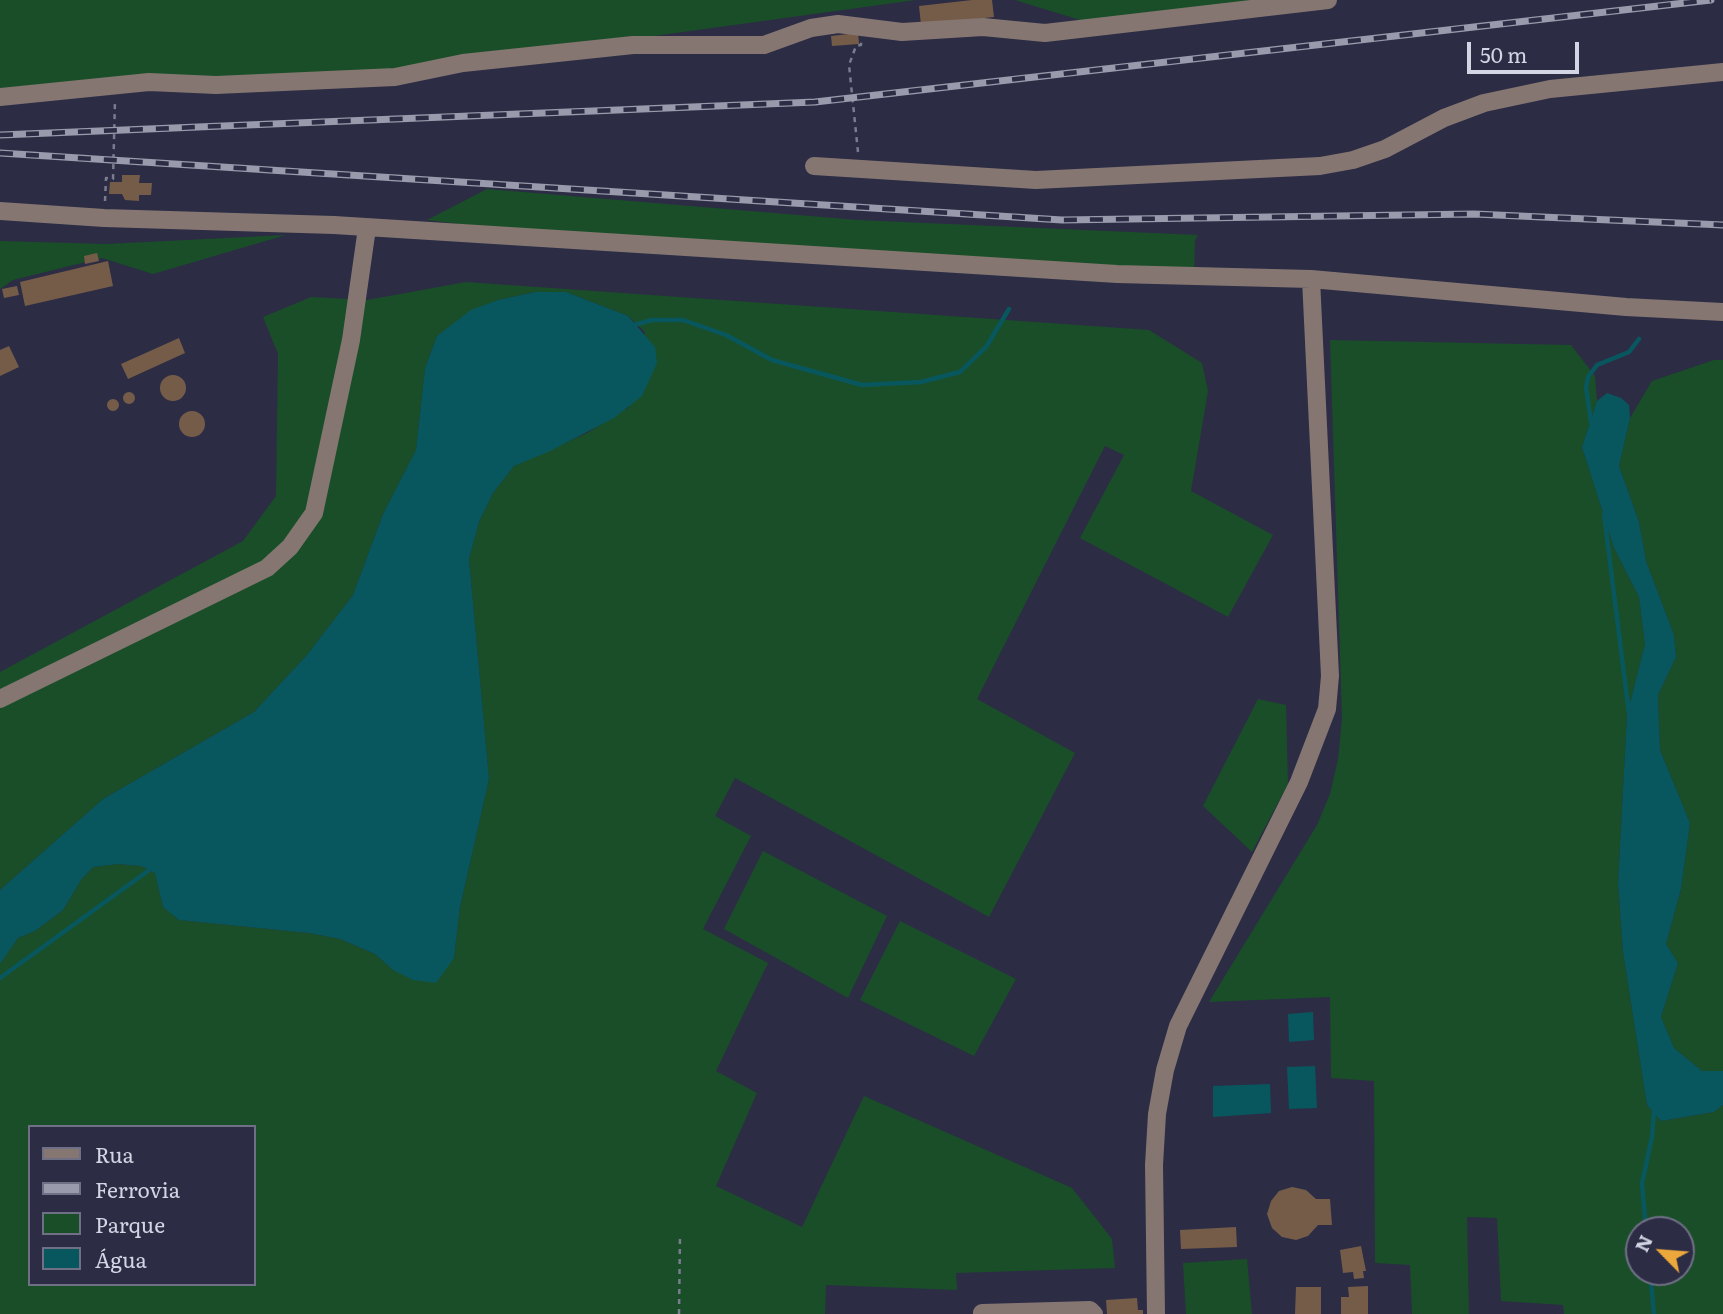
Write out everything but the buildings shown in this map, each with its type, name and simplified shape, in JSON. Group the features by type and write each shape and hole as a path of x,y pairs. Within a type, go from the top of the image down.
{"street":[{"path":"0,97 163,82 216,85 395,77 463,63 633,45 764,44 810,28 838,24 902,32 983,27 1040,33 1328,0"},
{"path":"814,166 1037,180 1320,166 1353,160 1385,149 1444,118 1484,103 1549,89 1723,72"},
{"path":"0,211 104,218 367,228 1117,274 1311,279 1626,307 1723,312"},
{"path":"0,699 267,568 290,547 314,513 351,340 367,228"},
{"path":"1156,1314 1154,1165 1157,1114 1164,1070 1178,1026 1299,782 1326,709 1330,676 1311,279"},
{"path":"982,1295 982,1314 1090,1310 1094,1314"}],"path":[{"path":"859,169 849,65 861,41"},
{"path":"104,218 106,178 113,179 116,85"},
{"path":"679,1314 680,1235"}],"green space":[{"path":"0,0 916,0 377,74 0,92"},
{"path":"1015,0 1338,0 1106,28"},
{"path":"487,189 858,220 1198,235 1195,240 1194,276 427,220"},
{"path":"286,235 153,274 102,258 13,280 0,289 0,241 106,244"},
{"path":"466,282 1149,330 1202,363 1208,391 1191,491 1273,535 1228,617 1080,538 1124,455 1105,446 977,699 1075,753 989,917 735,778 715,816 751,836 703,929 768,963 716,1071 757,1093 716,1186 802,1227 864,1096 1072,1188 1112,1239 1115,1268 956,1273 957,1290 826,1285 825,1314 0,1314 0,964 18,938 35,931 63,910 81,880 93,867 118,864 141,866 155,873 163,907 179,920 309,933 340,939 375,954 393,970 454,958 460,907 489,779 469,559 479,522 493,493 514,466 587,433 629,407 645,332 628,316 566,292 535,292 498,300 471,311 437,336 425,368 416,450 383,514 353,595 307,655 254,712 103,799 0,890 0,672 243,541 276,496 278,354 263,317 311,297 367,300"},
{"path":"1330,340 1571,345 1595,376 1597,401 1582,447 1614,548 1639,597 1645,644 1627,715 1618,883 1623,952 1647,1105 1661,1121 1714,1112 1723,1105 1723,1314 1564,1314 1563,1305 1501,1301 1497,1218 1467,1217 1469,1314 1412,1314 1410,1265 1375,1263 1374,1081 1331,1078 1330,997 1209,1002 1317,825 1330,794 1338,759 1342,719"},
{"path":"1714,360 1723,360 1723,1071 1702,1071 1674,1048 1661,1017 1678,963 1666,944 1681,889 1690,823 1660,750 1658,695 1676,657 1674,635 1646,561 1639,522 1619,466 1630,418 1652,381"},
{"path":"1258,699 1286,705 1288,784 1252,852 1203,806"},
{"path":"763,851 887,916 848,998 724,929"},
{"path":"900,921 1016,979 974,1056 860,1000"},
{"path":"1247,1259 1252,1314 1186,1314 1183,1263"}],"water":[{"path":"535,292 566,292 628,316 655,347 657,363 642,396 614,418 514,466 493,493 479,522 469,559 489,779 460,907 454,958 436,983 413,980 393,970 375,954 340,939 309,933 179,920 163,907 155,873 141,866 118,864 93,867 81,880 63,910 35,931 18,938 0,964 0,890 103,799 254,712 307,655 353,595 383,514 416,450 425,368 437,336 471,310 498,300"},
{"path":"1607,393 1621,398 1629,405 1630,418 1619,466 1639,522 1646,561 1674,635 1676,657 1658,695 1660,750 1690,823 1681,889 1666,944 1678,963 1661,1017 1674,1048 1702,1071 1723,1071 1723,1105 1714,1112 1661,1121 1647,1105 1623,952 1618,883 1627,715 1645,644 1639,597 1614,548 1582,447 1597,401"},
{"path":"1313,1012 1314,1040 1289,1042 1288,1014"},
{"path":"1315,1066 1317,1108 1289,1109 1287,1067"},
{"path":"1270,1084 1271,1113 1213,1117 1213,1086"}],"waterway":[{"path":"634,325 652,320 683,320 726,335 772,360 862,385 921,382 960,372 986,347 1009,309"},
{"path":"1591,422 1586,387 1588,377 1597,365 1629,352 1639,339"},
{"path":"1604,514 1629,714"},
{"path":"0,978 152,868"},
{"path":"1645,1216 1642,1183 1652,1137 1654,1110"},
{"path":"1651,1286 1654,1314"}],"railway":[{"path":"0,135 815,102 1711,0"},
{"path":"0,153 1062,220 1474,214 1723,225"}]}
